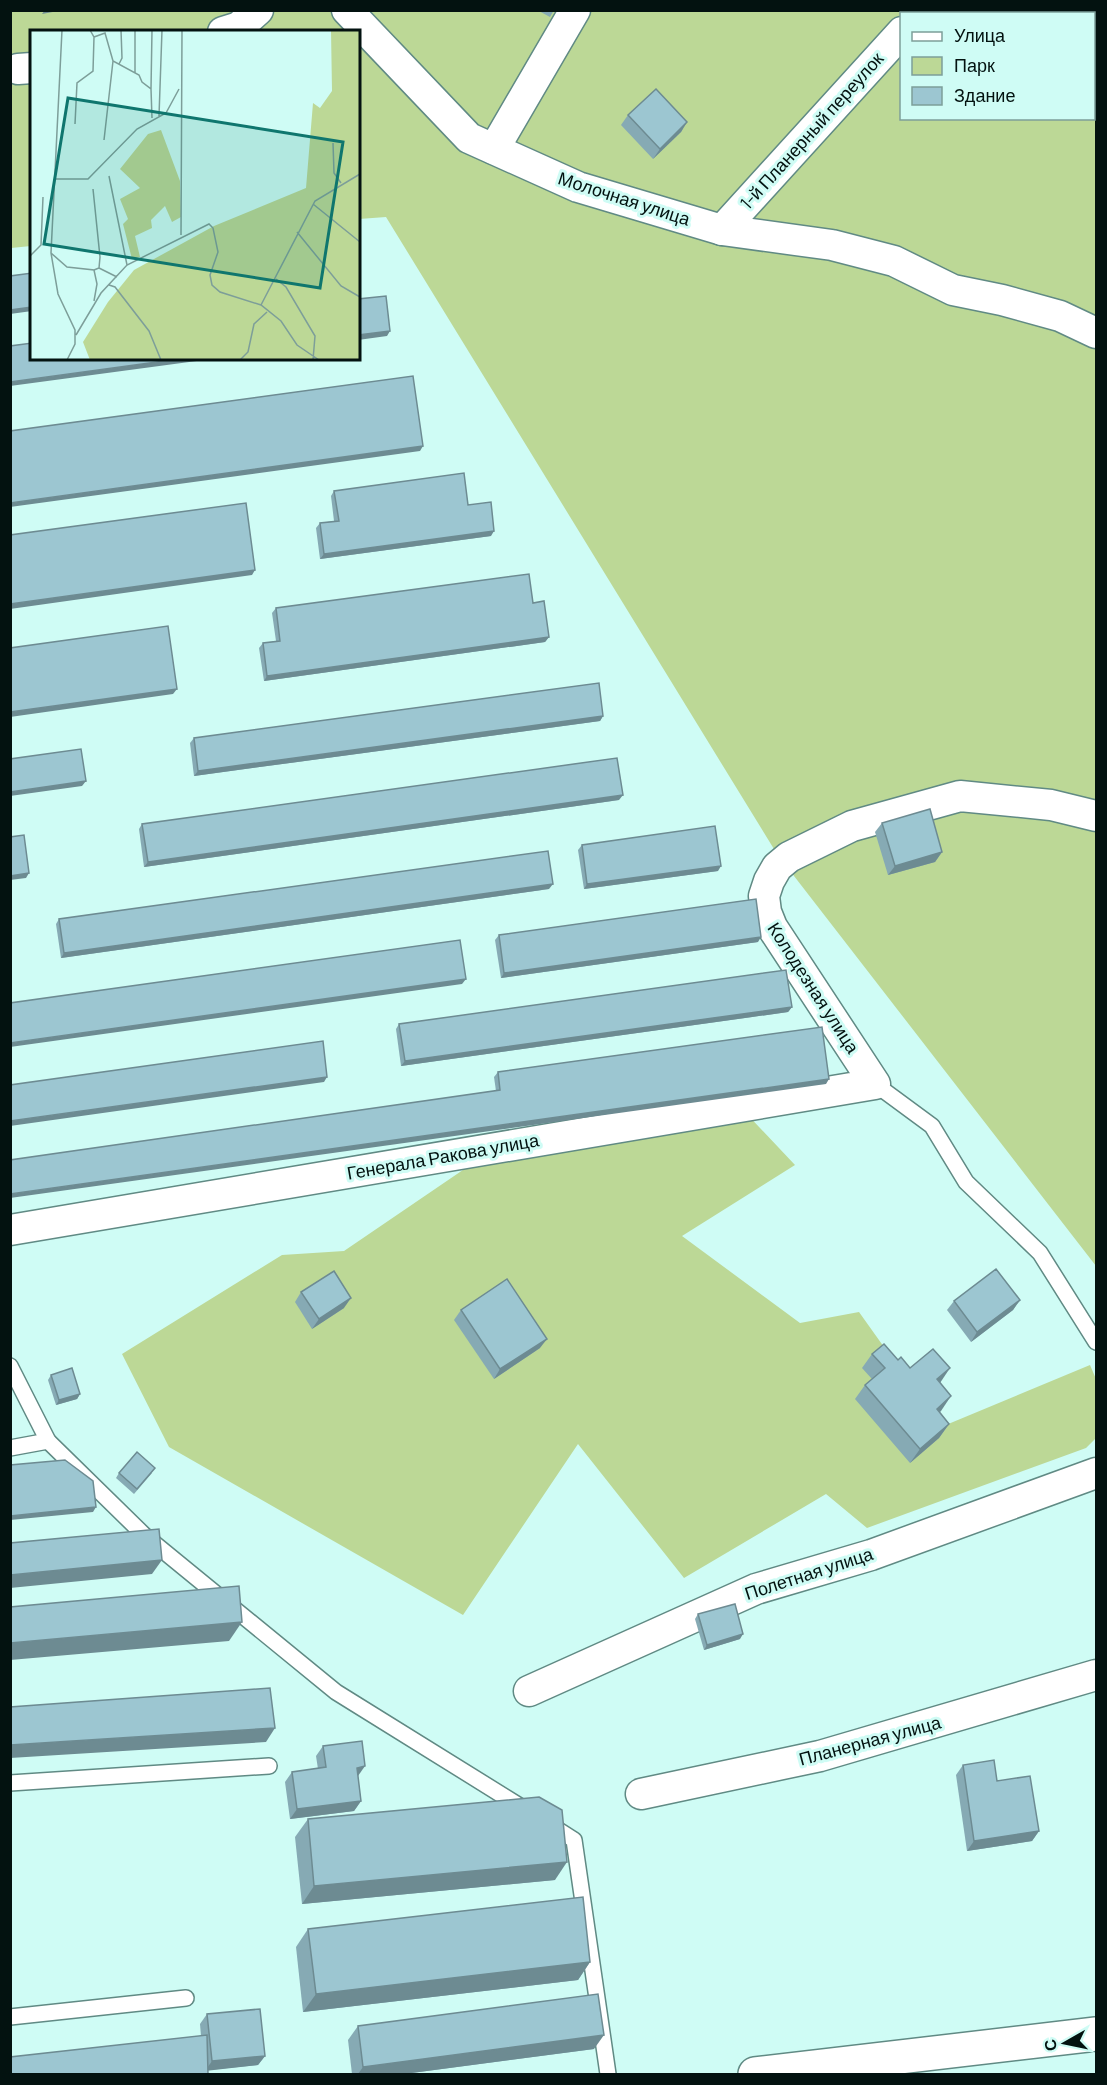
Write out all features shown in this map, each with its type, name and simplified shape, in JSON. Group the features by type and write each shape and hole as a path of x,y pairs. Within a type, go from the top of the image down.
{"street":[{"path":"229,30 239,27 258,10"},
{"name":"Молочная улица","path":"347,10 469,138 578,188 722,230 832,245 894,261 953,290 1002,300 1094,328"},
{"path":"494,149 576,10"},
{"name":"1-й Планерный переулок","path":"722,230 900,34"},
{"name":"Колодезная улица","path":"875,1083 772,927 766,912 764,896 777,867 789,857 852,826 960,796 1051,805 1096,816"},
{"name":"Генерала Ракова улица","path":"10,1230 875,1083"},
{"name":"Полетная улица","path":"529,1691 756,1588 871,1555 1096,1473"},
{"name":"Планерная улица","path":"641,1794 820,1756 1096,1675"},
{"path":"755,2074 1096,2034"}],"lane":[{"path":"875,1083 932,1126 966,1182 1040,1253 1096,1342"},
{"path":"10,1365 16,1389 48,1441 144,1535 336,1692 574,1840 608,2074"},
{"path":"10,1448 48,1441"},
{"path":"10,1783 269,1766"},
{"path":"10,2017 186,1998"}],"green space":[{"path":"11,11 1096,11 1096,1266 777,854 386,217 360,219 360,30 30,30 30,246 11,248"},
{"path":"744,1111 795,1165 682,1236 800,1323 859,1312 941,1427 1090,1365 1096,1379 1096,1438 1086,1448 867,1528 826,1494 684,1578 578,1444 463,1615 169,1447 122,1354 282,1255 344,1251 482,1157"}],"building":[{"path":"656,89 687,122 660,149 628,115"},
{"path":"30,273 30,307 10,310 10,276"},
{"path":"386,296 390,331 360,335 360,299"},
{"path":"30,343 30,360 171,360 10,382 10,346"},
{"path":"413,376 423,446 10,503 10,431"},
{"path":"464,473 468,505 491,502 494,531 324,554 320,523 339,521 334,491"},
{"path":"246,503 255,570 10,604 10,535"},
{"path":"529,574 533,603 544,601 549,637 267,676 263,643 280,641 276,608"},
{"path":"168,626 177,689 10,712 10,648"},
{"path":"599,683 603,716 198,771 194,738"},
{"path":"81,749 86,781 10,792 10,759"},
{"path":"617,758 623,795 148,862 142,824"},
{"path":"930,809 942,852 895,866 882,823"},
{"path":"715,826 721,866 587,884 582,845"},
{"path":"24,835 29,873 10,876 10,837"},
{"path":"548,851 553,884 64,953 59,919"},
{"path":"756,899 761,937 504,973 499,935"},
{"path":"460,940 466,979 10,1043 10,1003"},
{"path":"786,970 792,1007 405,1061 399,1024"},
{"path":"822,1027 829,1079 10,1194 10,1160 500,1090 498,1072"},
{"path":"323,1041 327,1077 10,1121 10,1085"},
{"path":"996,1269 1020,1300 977,1332 954,1301"},
{"path":"334,1271 351,1298 319,1319 301,1292"},
{"path":"507,1279 547,1339 500,1369 461,1310"},
{"path":"884,1344 898,1360 901,1357 910,1368 933,1349 950,1368 937,1379 951,1396 937,1409 949,1424 920,1449 865,1385 885,1368 872,1354"},
{"path":"72,1368 80,1394 59,1400 51,1375"},
{"path":"137,1452 155,1468 137,1489 119,1473"},
{"path":"65,1460 93,1481 96,1507 10,1516 10,1465"},
{"path":"159,1529 162,1560 10,1575 10,1543"},
{"path":"239,1586 242,1622 10,1643 10,1607"},
{"path":"735,1604 743,1634 707,1645 698,1614"},
{"path":"270,1688 275,1728 10,1745 10,1707"},
{"path":"362,1741 365,1766 357,1768 361,1801 297,1809 292,1772 326,1767 323,1746"},
{"path":"994,1760 997,1781 1030,1776 1039,1831 974,1841 963,1765"},
{"path":"539,1797 562,1810 567,1862 314,1886 308,1819"},
{"path":"583,1897 590,1962 316,1994 308,1929"},
{"path":"598,1994 604,2035 363,2067 358,2026"},
{"path":"260,2009 265,2056 212,2061 207,2014"},
{"path":"207,2035 208,2074 10,2074 10,2057"}]}
